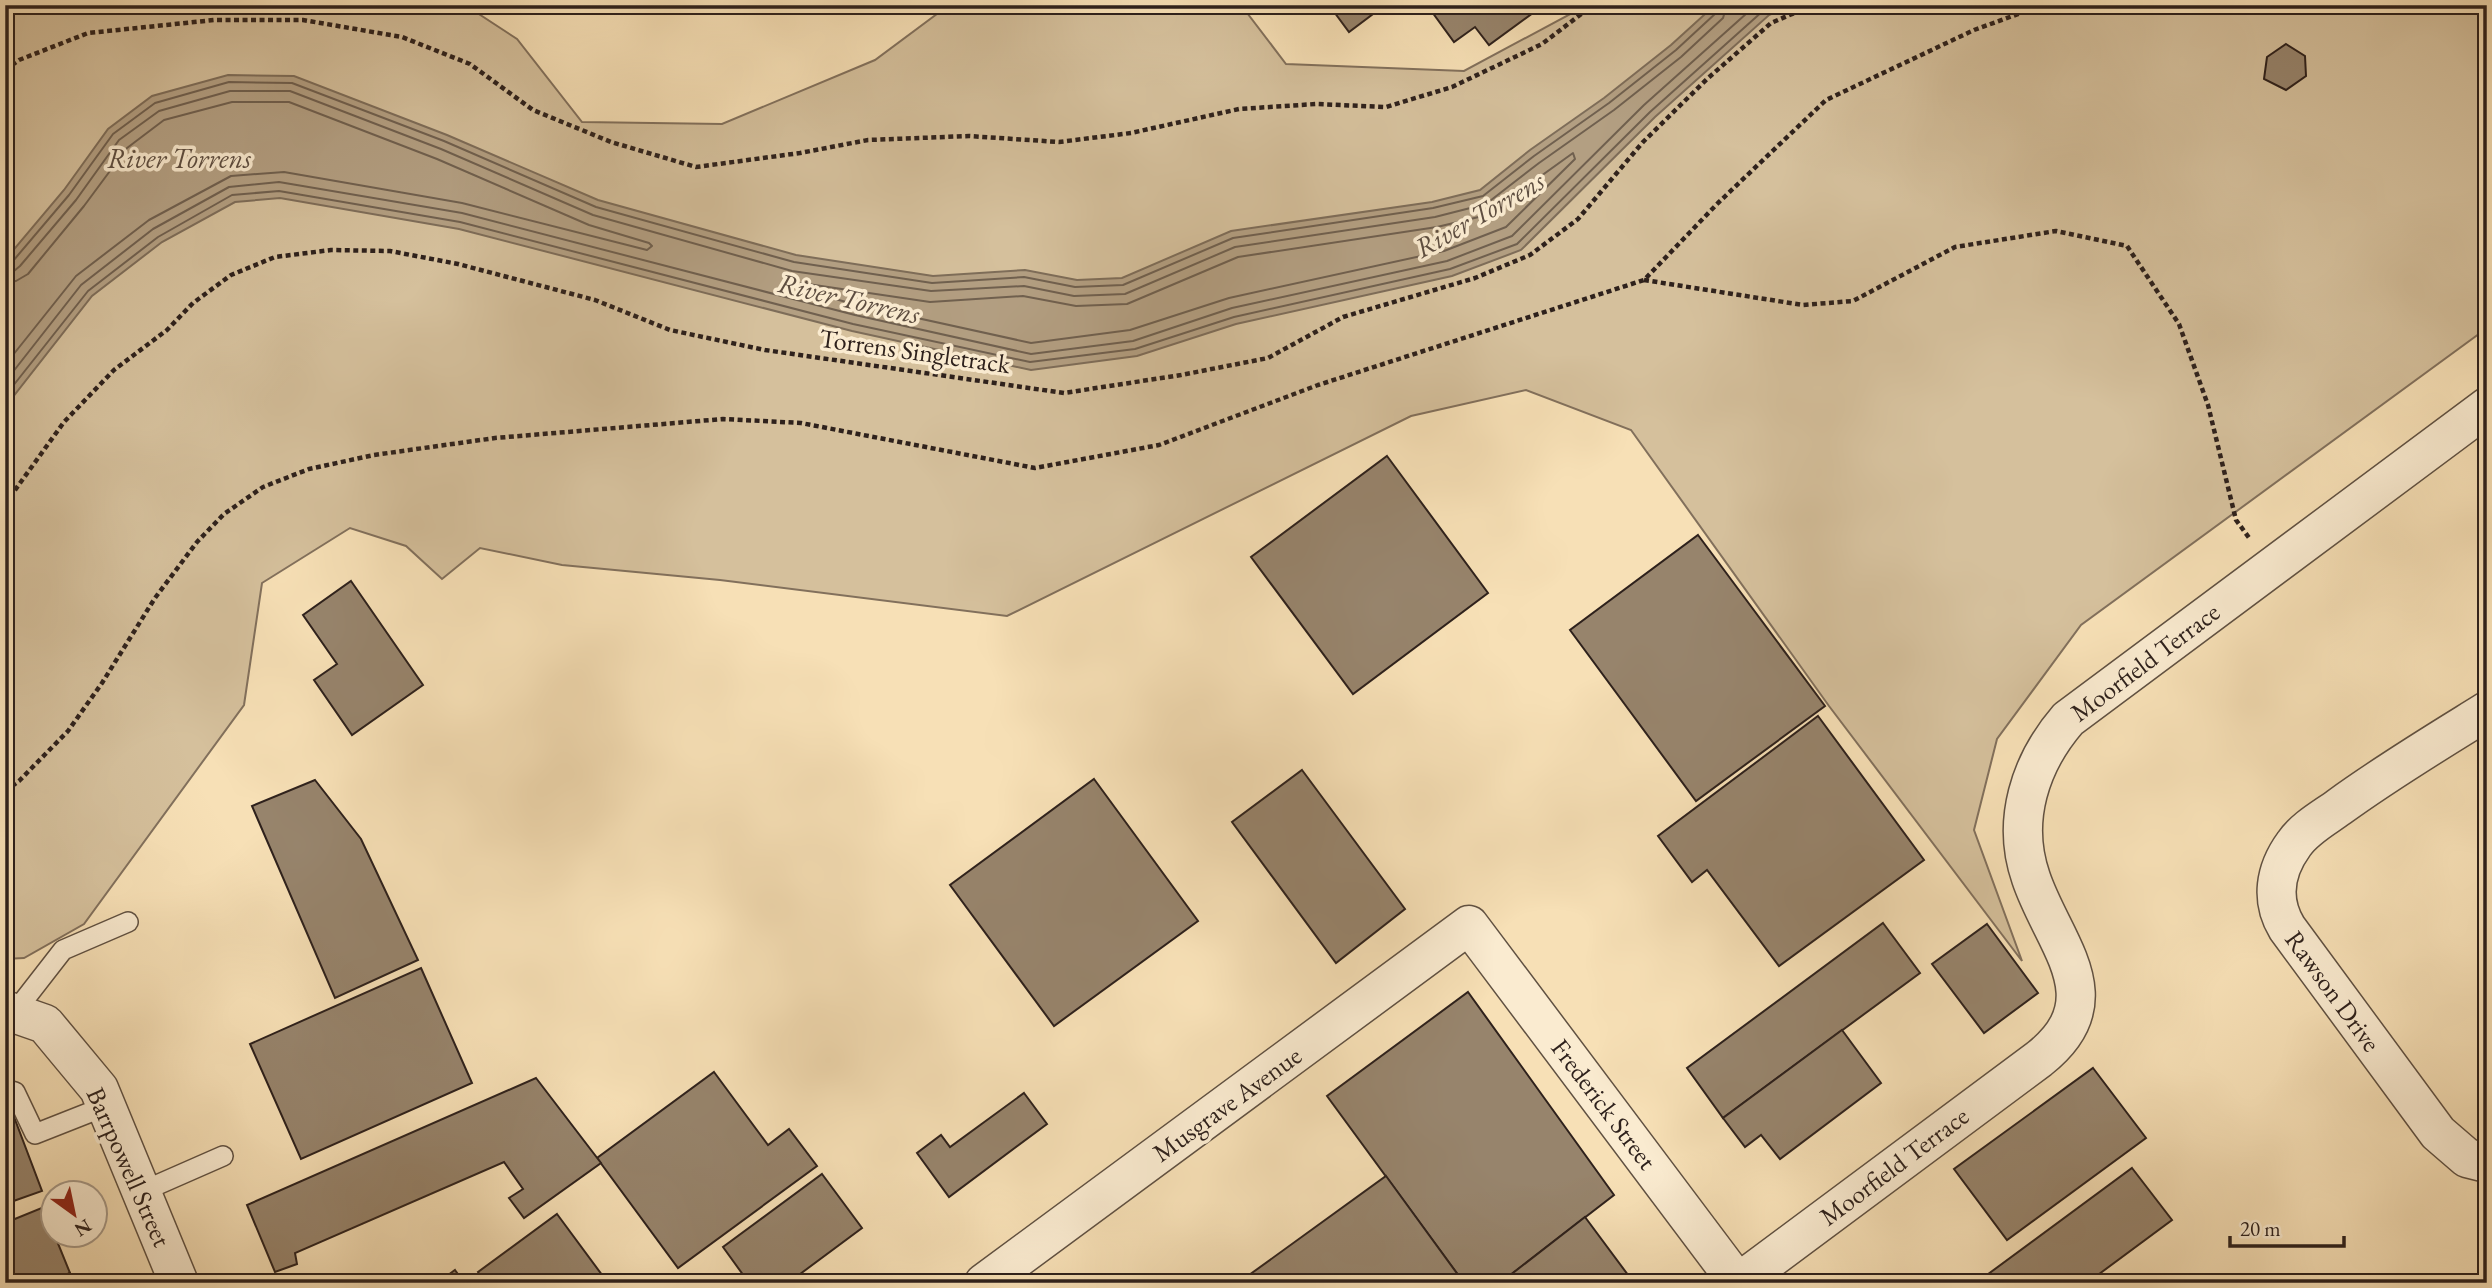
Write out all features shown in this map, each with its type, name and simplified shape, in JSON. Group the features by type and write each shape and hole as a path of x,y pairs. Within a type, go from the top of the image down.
{"street":[{"name":"Moorfield Terrace","path":"1738,1283 2028,1067 2061,1038 2074,1012 2076,984 2061,939 2031,878 2025,856 2023,820 2025,800 2033,775 2055,734 2082,707 2487,407"},
{"name":"Rawson Drive","path":"2487,711 2381,776 2305,832 2286,856 2276,883 2281,919 2438,1133 2467,1158 2487,1163"},
{"name":"Frederick Street","path":"1469,925 1738,1283"},
{"name":"Musgrave Avenue","path":"984,1283 1469,925"},
{"name":"Barrpowell Street","path":"10,1012 45,1024 99,1089 179,1283"}],"lane":[{"path":"10,1012 63,950 128,922"},
{"path":"5,1089 15,1092 35,1133 106,1106"},
{"path":"141,1192 223,1156"}],"path":[{"path":"5,70 19,60 88,33 214,20 303,20 402,37 470,64 533,110 611,142 696,167 800,153 869,140 969,136 1059,142 1131,133 1239,109 1316,104 1386,107 1452,87 1542,44 1593,5"},
{"name":"Torrens Singletrack","path":"5,504 64,422 114,370 167,330 193,303 231,275 275,257 331,250 390,251 458,264 596,300 670,330 765,350 1064,393 1268,358 1343,317 1475,278 1530,255 1578,219 1643,142 1716,71 1771,23 1813,5"},
{"path":"1644,280 1718,203 1826,100 1974,30 2043,5"},
{"path":"5,791 19,781 68,731 102,683 155,598 197,542 224,514 263,487 309,469 374,455 495,438 723,419 801,423 1035,468 1159,445 1318,385 1644,280 1803,305 1853,301 1955,247 2056,231 2127,246 2179,324 2208,405 2236,520 2271,567"}],"shaded area":[{"path":"5,5 129,5 134,8 235,14 261,5 465,5 517,39 582,122 722,124 875,60 949,5 1241,5 1286,64 1464,71 1587,5 2487,5 2487,328 2081,625 1997,739 1974,830 2022,961 1829,706 1631,430 1526,390 1411,416 1007,616 720,580 562,565 480,548 442,579 406,546 350,528 262,583 244,705 84,924 24,958 5,959"}],"water":[{"name":"River Torrens","path":"1715,5 1792,5 1769,15 1655,117 1521,250 1452,276 1236,324 1137,356 1031,370 852,331 459,229 280,198 235,202 162,242 92,296 5,407 5,260 64,190 108,129 152,96 228,75 294,76 447,135 598,200 796,255 933,276 1025,270 1077,280 1122,278 1231,231 1432,202 1480,190 1530,150 1604,98 1671,45"}],"building":[{"path":"1329,5 1385,5 1349,32"},
{"path":"1427,5 1544,5 1489,45 1475,27 1454,42"},
{"path":"2286,44 2305,56 2306,76 2286,90 2264,79 2267,57"},
{"path":"1387,456 1488,593 1353,694 1251,557"},
{"path":"1698,535 1825,706 1696,801 1570,630"},
{"path":"351,581 423,685 352,735 314,680 337,664 303,615"},
{"path":"1818,716 1924,860 1779,966 1707,870 1692,882 1658,836"},
{"path":"1302,770 1405,909 1336,963 1232,822"},
{"path":"1094,779 1198,921 1054,1026 950,885"},
{"path":"315,780 361,839 418,960 335,998 252,806"},
{"path":"1883,923 1920,973 1723,1118 1687,1068"},
{"path":"1987,924 2038,993 1984,1033 1932,964"},
{"path":"421,968 472,1083 301,1159 250,1044"},
{"path":"1468,992 1614,1195 1500,1283 1464,1283 1327,1096"},
{"path":"1842,1030 1881,1083 1780,1159 1761,1135 1745,1147 1723,1118"},
{"path":"2093,1068 2146,1138 2007,1240 1954,1169"},
{"path":"714,1072 768,1145 789,1129 817,1166 678,1268 597,1158"},
{"path":"536,1078 601,1163 524,1218 509,1198 523,1189 504,1162 295,1253 297,1264 275,1272 247,1205"},
{"path":"1024,1093 1047,1124 949,1197 917,1153 941,1135 950,1147"},
{"path":"8,1101 38,1180 38,1192 5,1204 5,1102"},
{"path":"2132,1168 2172,1220 2087,1283 1976,1283"},
{"path":"822,1174 862,1228 788,1283 749,1283 723,1247"},
{"path":"1386,1176 1464,1283 1238,1283"},
{"path":"38,1209 38,1250 61,1250 70,1273 46,1283 5,1283 5,1223"},
{"path":"557,1214 608,1283 485,1283 478,1272"},
{"path":"1585,1217 1634,1283 1500,1283"},
{"path":"455,1270 464,1283 437,1283"},
{"path":"70,1273 74,1283 46,1283"}]}
